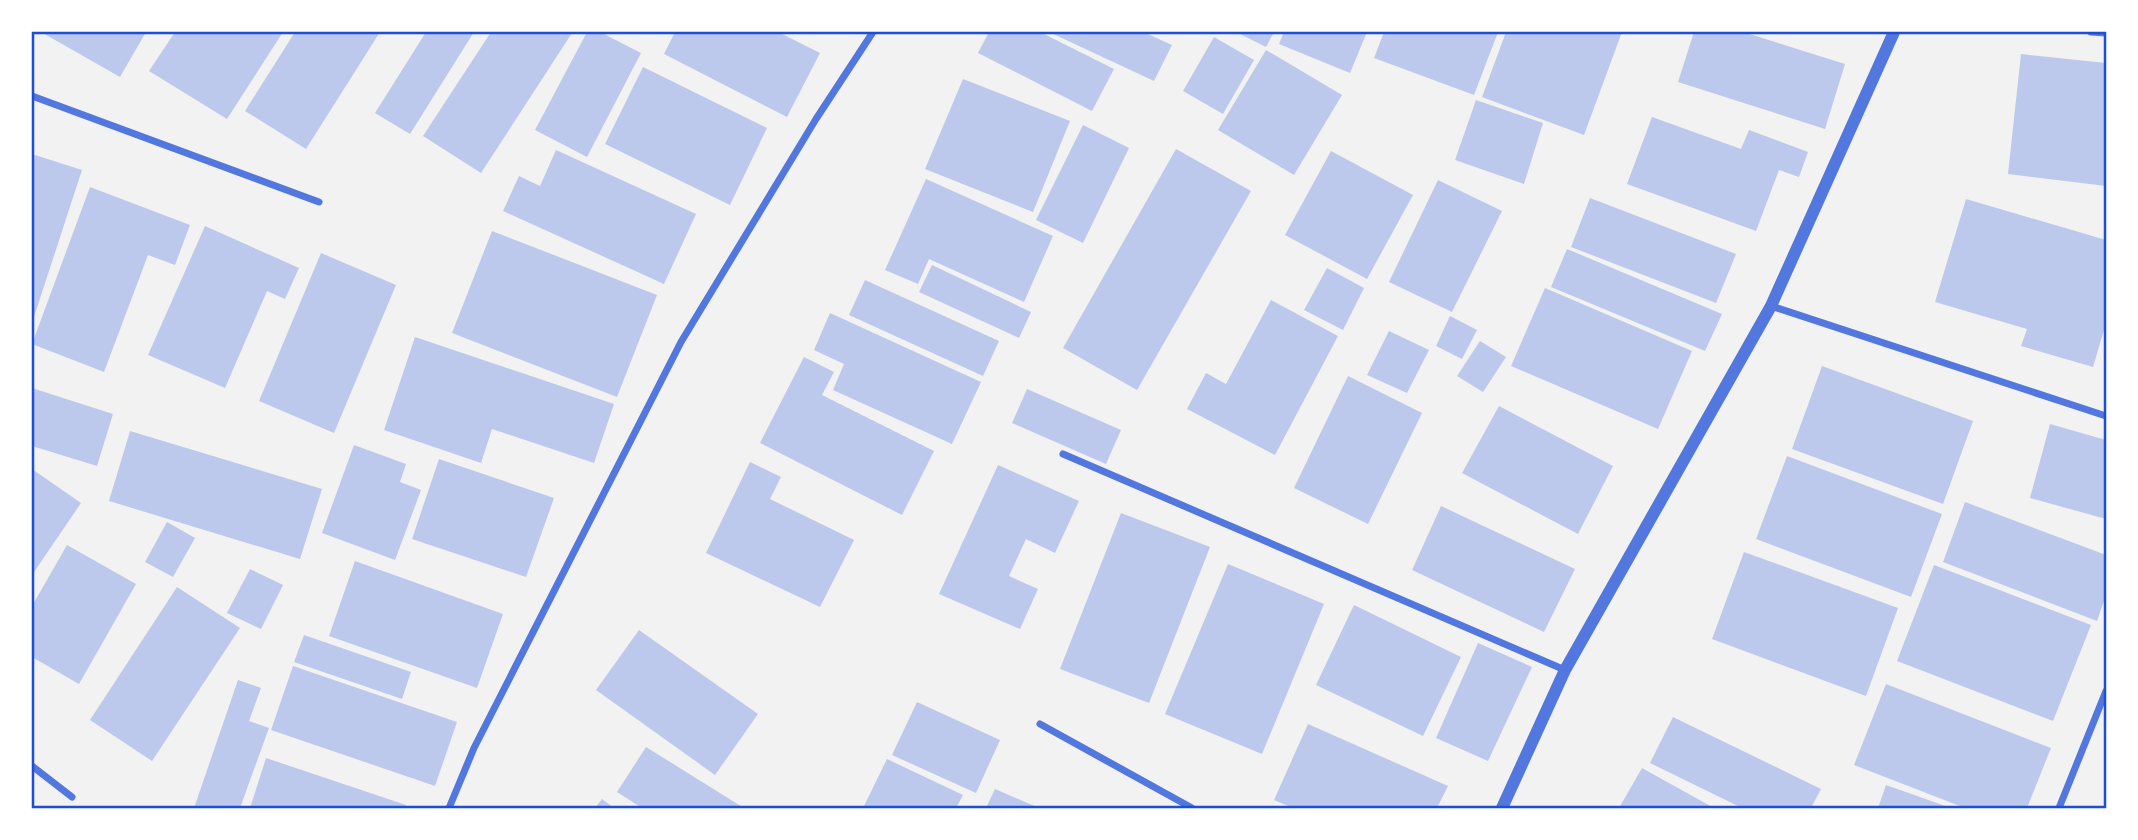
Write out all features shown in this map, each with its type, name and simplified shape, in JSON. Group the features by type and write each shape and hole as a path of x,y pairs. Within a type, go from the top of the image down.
{"street":[{"path":"450,808 474,748 681,342 816,119 873,32"},
{"path":"1502,808 1565,670 1771,306 1894,32"},
{"path":"2091,32 2106,33"},
{"path":"32,96 319,202"},
{"path":"1771,306 2106,416"},
{"path":"1063,454 1565,670"},
{"path":"2059,808 2106,691"},
{"path":"1040,724 1192,808"},
{"path":"32,766 72,797"}],"building":[{"path":"41,32 146,32 120,77"},
{"path":"175,32 283,32 227,119 149,71"},
{"path":"295,32 380,32 306,149 245,111"},
{"path":"426,32 474,32 410,134 375,113"},
{"path":"491,32 572,33 481,173 423,136"},
{"path":"587,32 600,32 641,53 587,157 535,130"},
{"path":"675,32 778,32 820,53 787,117 664,54"},
{"path":"989,32 1040,32 1114,69 1092,111 978,53"},
{"path":"1049,32 1143,32 1172,45 1154,81"},
{"path":"1236,32 1274,32 1266,47"},
{"path":"1284,32 1367,32 1350,73 1279,44"},
{"path":"1384,32 1498,32 1474,95 1374,58"},
{"path":"1506,32 1622,32 1584,135 1482,97"},
{"path":"1694,32 1743,32 1845,64 1825,129 1678,82"},
{"path":"1214,37 1254,60 1223,114 1183,91"},
{"path":"1266,50 1342,95 1294,175 1218,130"},
{"path":"2021,54 2106,63 2106,186 2008,174"},
{"path":"643,67 767,128 730,205 605,144"},
{"path":"963,79 1070,121 1033,212 925,169"},
{"path":"1476,100 1543,123 1524,184 1455,160"},
{"path":"1652,117 1741,149 1749,130 1808,152 1799,177 1779,170 1756,231 1627,184"},
{"path":"1083,125 1129,148 1083,243 1036,220"},
{"path":"1176,149 1251,191 1137,390 1063,348"},
{"path":"556,150 696,214 664,284 503,211 519,176 540,186"},
{"path":"1331,151 1413,195 1367,279 1285,235"},
{"path":"32,154 82,170 32,323"},
{"path":"926,179 1053,236 1024,302 929,259 918,284 885,270"},
{"path":"1438,180 1502,211 1452,312 1389,282"},
{"path":"90,187 190,225 175,265 148,255 104,372 32,344"},
{"path":"1590,198 1736,254 1716,303 1571,247"},
{"path":"1966,199 2106,240 2106,323 2093,367 2021,346 2027,329 1935,302"},
{"path":"205,226 299,268 285,299 267,291 225,388 148,355"},
{"path":"492,231 657,295 617,397 452,333"},
{"path":"1567,249 1722,314 1705,351 1551,287"},
{"path":"321,253 396,285 334,433 259,401"},
{"path":"932,265 1031,312 1019,338 919,292"},
{"path":"1327,268 1364,288 1343,330 1304,310"},
{"path":"865,280 999,341 983,376 849,315"},
{"path":"1545,288 1692,351 1658,429 1511,366"},
{"path":"1271,300 1338,336 1275,455 1187,409 1206,373 1226,384"},
{"path":"830,313 981,382 952,444 833,390 844,364 814,350"},
{"path":"1450,316 1477,330 1462,359 1436,346"},
{"path":"1389,331 1429,350 1407,393 1367,375"},
{"path":"415,337 614,404 594,463 492,429 481,463 384,430"},
{"path":"1480,341 1506,357 1483,392 1457,376"},
{"path":"804,357 834,372 822,395 934,451 902,515 760,443"},
{"path":"1822,366 1973,421 1943,504 1792,449"},
{"path":"1348,376 1422,413 1368,524 1294,488"},
{"path":"32,388 113,414 97,466 32,446"},
{"path":"1027,389 1121,430 1106,464 1012,423"},
{"path":"1499,406 1613,466 1578,534 1462,473"},
{"path":"2050,424 2106,440 2106,519 2030,498"},
{"path":"130,431 322,489 300,559 109,501"},
{"path":"354,445 406,464 400,482 421,490 395,560 322,533"},
{"path":"1787,456 1942,514 1911,597 1756,539"},
{"path":"439,459 554,498 526,577 412,539"},
{"path":"750,462 781,477 770,499 854,540 820,607 706,553"},
{"path":"998,465 1079,501 1055,553 1026,539 1009,576 1038,589 1020,629 939,594"},
{"path":"32,469 81,503 32,575"},
{"path":"1965,502 2106,555 2106,595 2097,621 1943,562"},
{"path":"1441,506 1575,569 1544,632 1412,570"},
{"path":"1121,513 1210,547 1149,703 1060,669"},
{"path":"167,522 195,538 173,577 145,562"},
{"path":"67,545 136,584 79,684 32,657 32,606"},
{"path":"1744,552 1898,608 1866,696 1712,639"},
{"path":"355,561 503,614 477,688 329,636"},
{"path":"1228,564 1324,604 1262,754 1165,714"},
{"path":"1934,565 2091,625 2053,721 1897,661"},
{"path":"250,569 283,585 261,629 227,613"},
{"path":"177,587 240,628 152,761 90,720"},
{"path":"1354,605 1461,657 1423,736 1316,685"},
{"path":"639,630 758,714 715,775 596,690"},
{"path":"304,635 411,672 402,699 294,662"},
{"path":"1478,643 1532,667 1488,761 1436,738"},
{"path":"293,666 457,722 435,786 271,730"},
{"path":"238,680 261,688 249,721 269,728 240,808 194,808"},
{"path":"1886,684 2051,748 2027,808 1965,808 1854,765"},
{"path":"917,702 1000,740 976,793 892,755"},
{"path":"1673,717 1821,789 1811,808 1742,808 1650,763"},
{"path":"1308,724 1448,786 1437,808 1293,808 1274,800"},
{"path":"646,747 744,808 642,808 617,792"},
{"path":"266,758 406,805 405,808 250,808"},
{"path":"887,759 963,795 956,808 863,808"},
{"path":"1642,768 1714,808 1619,808"},
{"path":"1886,785 1951,808 1878,808"},
{"path":"995,789 1039,808 986,808"},
{"path":"602,799 614,808 595,808"}]}
